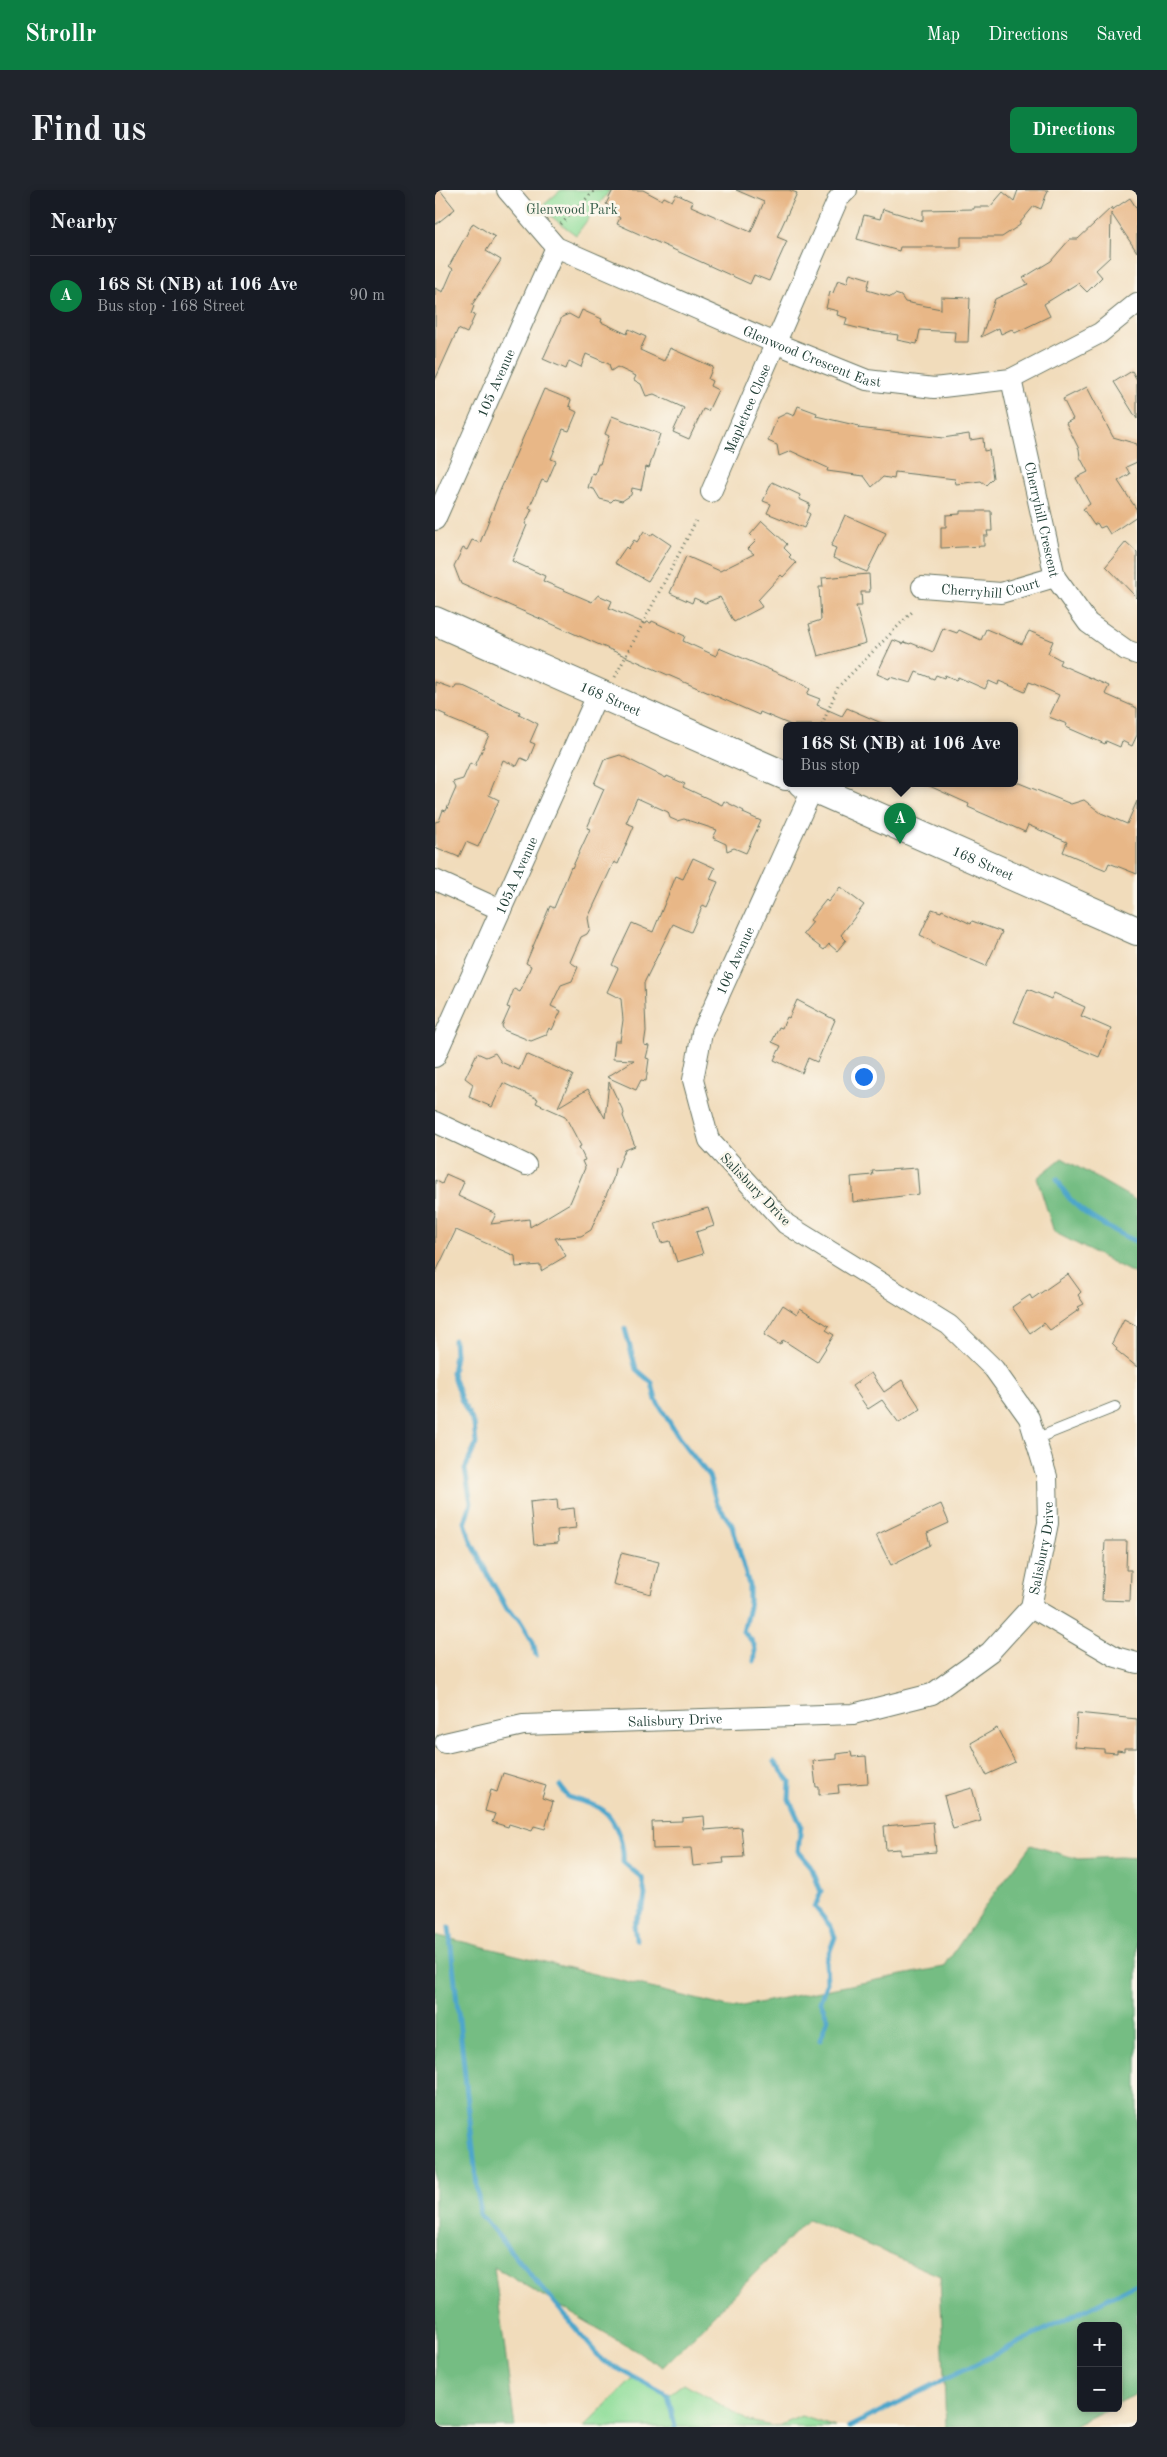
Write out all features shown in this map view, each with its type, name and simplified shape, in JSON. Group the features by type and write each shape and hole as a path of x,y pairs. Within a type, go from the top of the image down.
{"street":[{"name":"Glenwood Crescent East","path":"507,190 556,247 775,343 867,380 934,388 1011,379 1100,333 1137,303"},
{"name":"Mapletree Close","path":"711,492 838,199 847,190"},
{"name":"105 Avenue","path":"435,520 556,247"},
{"name":"Cherryhill Crescent","path":"1011,379 1055,577 1088,623 1126,650 1137,654"},
{"name":"Cherryhill Court","path":"923,587 1001,593 1055,577"},
{"name":"168 Street","path":"435,621 606,686 783,774"},
{"name":"105A Avenue","path":"435,1057 501,910 606,686"},
{"name":"106 Avenue","path":"709,1140 693,1080 702,1033 806,787"},
{"name":"168 Street","path":"812,787 1137,930"},
{"path":"435,880 501,910"},
{"path":"435,1122 527,1165"},
{"name":"Salisbury Drive","path":"445,1743 523,1725 853,1714 932,1694 990,1652 1031,1607 1048,1523 1047,1477 1029,1418 994,1369 949,1325 786,1224 709,1140"},
{"path":"1031,1607 1115,1657 1137,1663"}],"lane":[{"path":"1035,1439 1115,1407"}],"path":[{"path":"561,224 595,190"},
{"path":"606,686 697,521"},
{"path":"823,722 838,687 913,611"}],"green space":[{"name":"Glenwood Park","path":"561,190 610,190 576,235 540,208"},
{"path":"1062,1158 1137,1201 1137,1275 1054,1232 1037,1178"},
{"path":"1031,1845 1078,1859 1137,1858 1137,2394 1122,2401 1122,2322 1077,2322 1077,2412 1101,2412 1072,2427 946,2427 940,2276 808,2219 663,2367 494,2267 515,2427 435,2427 435,1935 732,2008 944,1967 988,1902"},
{"path":"635,2377 668,2395 684,2383 748,2421 777,2427 584,2427"},
{"path":"801,2416 835,2427 777,2427"}],"building":[{"path":"435,190 440,190 455,209 435,225"},
{"path":"613,190 643,190 662,200 664,197 672,201 676,194 693,202 691,206 751,232 764,202 736,190 789,190 797,193 777,237 787,241 769,281 754,275 750,284 617,224 620,218 614,214 616,210 606,204"},
{"path":"1018,190 1048,190 1041,209 1034,206 1020,225 1002,237 961,237 961,247 900,247 899,251 857,239 864,215 880,219 883,209 923,221 923,210 990,207 1003,192 1014,201"},
{"path":"1130,198 1137,209 1137,252 1111,213 1110,257 1096,270 1102,277 1087,292 1078,283 1044,304 1050,316 1015,333 1012,329 1001,334 999,328 981,337 995,299 1028,284 1023,278 1051,261 1070,239 1078,239 1112,207 1112,210"},
{"path":"473,223 495,237 486,251 501,260 472,305 474,306 471,314 475,315 467,333 458,329 435,380 435,288 443,292 453,269 449,266"},
{"path":"850,273 870,279 867,290 891,297 895,294 901,296 905,302 941,309 941,297 970,298 968,342 954,342 955,332 920,330 917,344 897,340 898,335 845,325 847,318 837,315 838,311 826,308 830,292 833,293 838,280 847,283"},
{"path":"582,310 602,319 601,322 627,334 629,329 646,337 640,350 664,361 670,348 713,367 708,379 712,381 710,386 718,390 708,411 703,409 689,439 673,432 684,408 654,394 646,396 641,384 634,380 636,376 617,367 611,371 609,364 586,354 581,367 569,361 566,369 543,359 562,317 569,314 578,319"},
{"path":"1132,371 1137,380 1137,419 1114,382"},
{"path":"1087,387 1113,437 1137,444 1137,462 1126,467 1130,474 1118,481 1137,510 1137,516 1110,534 1105,526 1100,528 1097,523 1094,525 1083,509 1090,504 1076,478 1088,472 1066,423 1073,419 1063,399"},
{"path":"544,389 571,400 569,406 577,412 569,431 563,429 551,459 556,461 547,482 542,480 529,508 532,509 525,524 527,525 512,561 545,576 543,581 592,602 598,595 612,601 609,608 646,624 652,621 685,636 683,641 716,656 719,648 801,683 810,689 807,694 820,699 817,705 842,716 847,708 879,722 784,722 760,712 759,715 461,584 454,566 463,548 467,550 472,540 480,543"},
{"path":"798,406 817,413 816,416 859,426 858,428 943,438 969,434 970,440 983,438 984,451 989,450 993,478 986,485 981,481 956,484 955,479 895,472 894,479 883,477 872,487 864,476 827,471 828,468 791,451 779,456 777,445 768,441 777,418 787,413 794,416"},
{"path":"612,416 660,434 649,468 646,467 641,490 632,488 631,495 622,501 614,499 611,502 600,499 594,489 588,488 592,473 595,474 598,464 600,464 609,436 605,434"},
{"path":"772,482 800,495 799,499 810,504 807,512 810,514 804,528 767,513 771,504 763,501"},
{"path":"960,511 991,511 992,531 987,531 988,536 984,536 984,546 941,548 941,527 946,527 946,515 960,514"},
{"path":"845,515 886,533 867,572 833,558 836,548 831,546"},
{"path":"762,521 787,544 784,548 791,555 789,557 796,563 783,577 781,575 758,600 762,607 734,622 720,597 705,603 694,598 692,603 670,593 686,556 720,571 754,554 748,549 756,541 750,535"},
{"path":"644,531 651,536 653,533 671,545 648,581 615,563 626,547 628,549 634,540 637,542"},
{"path":"1126,542 1137,552 1137,598 1106,566"},
{"path":"869,574 870,592 861,592 862,606 856,606 866,643 818,656 809,624 821,620 819,587 823,587 822,578"},
{"path":"943,628 957,633 959,630 981,640 986,629 1022,644 1029,631 1053,641 1048,653 1061,660 1059,664 1109,686 1105,694 1137,708 1137,735 1132,746 1122,741 1120,747 1106,741 1105,744 1066,727 1067,724 1049,717 1059,695 1029,682 1025,692 999,681 998,685 989,681 985,689 958,677 956,680 945,675 944,678 936,675 934,679 916,672 911,683 890,677 889,679 877,674 893,640 903,644 904,642 911,643 933,652"},
{"path":"435,682 454,689 456,685 461,685 520,712 519,714 538,724 530,742 535,744 528,761 521,758 517,766 503,760 489,795 499,800 478,847 466,842 459,857 435,847 435,822 439,821 443,810 446,811 456,788 453,782 463,779 470,763 475,766 489,735 445,717 446,715 435,710"},
{"path":"620,755 666,778 667,776 685,784 683,787 722,805 724,801 744,811 743,813 761,821 746,853 734,848 727,851 726,844 713,838 717,830 684,819 677,821 670,818 668,812 637,798 626,823 634,826 618,864 614,862 588,918 590,929 587,934 581,937 570,962 578,967 572,981 561,985 551,1006 561,1011 552,1030 549,1028 546,1035 531,1041 504,1030 502,1026 510,1008 507,1007 514,989 520,992 531,966 526,963 550,906 554,908 571,867 590,829 587,828 604,789 594,784 604,760"},
{"path":"1019,783 1071,804 1084,800 1101,813 1127,824 1137,801 1137,874 1109,863 1106,870 1063,852 1067,842 1028,825 1025,832 968,807 969,804 932,787 1018,787"},
{"path":"693,858 715,868 710,879 718,882 707,907 703,905 691,932 673,924 644,983 646,1031 644,1045 649,1046 646,1058 649,1059 646,1081 641,1080 636,1090 607,1077 634,1060 613,1059 615,1041 620,1041 623,1020 621,999 607,992 618,968 612,965 632,923 653,932 676,876 683,879"},
{"path":"840,887 864,905 841,935 846,940 837,951 829,944 824,950 803,934 813,922 810,920 826,900 828,902"},
{"path":"932,909 941,912 942,910 971,924 972,921 1002,932 986,966 932,943 932,941 920,935"},
{"path":"1028,989 1051,999 1054,993 1085,1007 1081,1016 1111,1029 1099,1057 1014,1022"},
{"path":"797,1000 835,1020 817,1062 808,1058 802,1073 774,1060 781,1046 772,1042 779,1027 782,1028 787,1017 789,1018"},
{"path":"477,1053 486,1057 495,1053 501,1062 519,1070 526,1054 573,1075 558,1107 588,1089 605,1118 609,1082 624,1113 623,1116 635,1146 625,1150 618,1167 615,1168 613,1179 591,1230 581,1236 555,1238 566,1256 541,1271 541,1265 516,1267 515,1256 456,1230 435,1274 435,1180 442,1184 446,1174 464,1182 458,1196 496,1214 491,1224 529,1219 530,1227 570,1203 585,1168 582,1161 585,1160 579,1147 581,1146 565,1116 536,1103 538,1099 503,1083 492,1107 469,1097 473,1084 465,1078"},
{"path":"917,1168 919,1194 853,1202 851,1177 873,1175 872,1171"},
{"path":"708,1208 714,1226 696,1232 703,1254 677,1262 670,1241 661,1243 655,1223"},
{"path":"1068,1274 1081,1292 1078,1295 1084,1304 1078,1307 1080,1309 1050,1330 1044,1323 1030,1333 1012,1307 1030,1295 1032,1299"},
{"path":"783,1305 797,1314 800,1308 829,1326 826,1330 834,1335 817,1362 783,1340 780,1345 764,1335"},
{"path":"1124,1319 1137,1326 1137,1367 1116,1350 1117,1348 1112,1343"},
{"path":"871,1373 884,1392 902,1380 921,1409 899,1423 882,1400 868,1409 852,1386"},
{"path":"557,1499 558,1510 574,1508 576,1528 557,1530 558,1543 534,1545 530,1502"},
{"path":"941,1504 949,1523 927,1533 930,1545 891,1565 876,1535"},
{"path":"1105,1541 1127,1541 1126,1570 1131,1570 1130,1601 1102,1600"},
{"path":"621,1553 659,1562 651,1594 613,1584"},
{"path":"1077,1713 1137,1719 1137,1748 1124,1748 1124,1751 1117,1750 1117,1753 1104,1752 1104,1749 1075,1747"},
{"path":"997,1728 1015,1762 986,1775 971,1743"},
{"path":"851,1752 852,1757 866,1756 868,1783 838,1785 839,1793 819,1795 819,1787 816,1787 813,1761 837,1759 837,1754"},
{"path":"503,1773 546,1786 542,1798 553,1802 545,1829 534,1826 532,1831 509,1824 508,1827 492,1822 495,1814 485,1811 491,1790 497,1792"},
{"path":"972,1788 981,1821 953,1829 944,1796"},
{"path":"704,1816 705,1830 741,1827 744,1857 723,1858 724,1863 693,1866 691,1848 653,1849 652,1822 682,1821 682,1818"},
{"path":"933,1822 936,1852 900,1855 900,1849 886,1850 884,1826"}],"waterway":[{"path":"1057,1179 1071,1201 1091,1217 1137,1242"},
{"path":"625,1329 636,1369 652,1383 656,1400 679,1438 709,1476 717,1504 732,1525 749,1585 749,1607 743,1632 754,1645 754,1661"},
{"path":"454,1340 455,1355 452,1373 461,1399 474,1424 476,1444 465,1469 471,1503 465,1522 471,1541 488,1575 507,1609 519,1619 533,1642 536,1655"},
{"path":"774,1762 790,1781 789,1799 801,1825 798,1851 811,1866 821,1892 815,1907 831,1927 835,1937 826,1961 827,1982 820,2001 828,2018 820,2040"},
{"path":"560,1786 568,1797 594,1805 605,1812 615,1825 623,1852 623,1862 642,1878 645,1895 643,1907 634,1925 636,1940"},
{"path":"449,1928 480,2214 602,2360 668,2395 675,2427"},
{"path":"849,2427 1137,2284"}],"place":[{"name":"168 St (NB) at 106 Ave","path":"900,844"}]}
